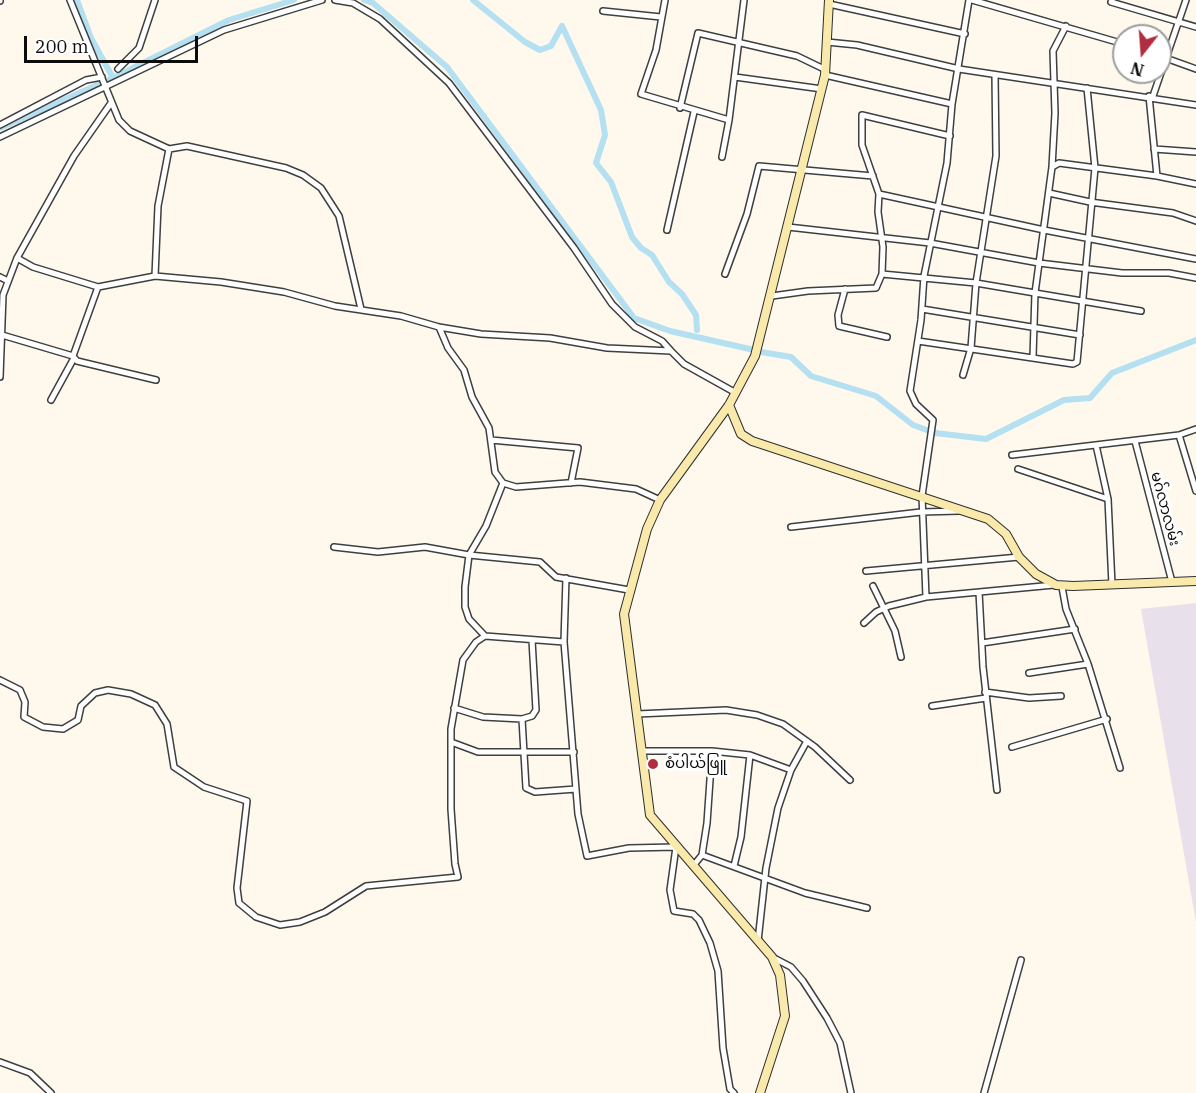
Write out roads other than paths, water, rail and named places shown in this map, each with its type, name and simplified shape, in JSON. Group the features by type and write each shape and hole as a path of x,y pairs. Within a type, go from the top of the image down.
{"street":[{"path":"70,0 118,120 130,131 169,149 187,146 286,168 303,175 321,188 339,216 361,309"},
{"path":"118,69 139,48 155,0"},
{"path":"0,137 224,30 322,0"},
{"path":"335,0 353,3 380,19 449,83 574,248 612,304 635,327 662,341 684,364 736,393"},
{"path":"665,0 656,50 641,94 680,108 729,120"},
{"path":"722,158 744,0"},
{"path":"926,597 921,512 933,420 916,404 910,391 922,309 924,276 936,207 947,163 952,104 971,0 1112,41"},
{"path":"1112,0 1111,2 1196,27"},
{"path":"1172,44 1186,0"},
{"path":"760,1093 785,1016 780,975 772,957 650,815 625,638 624,614 647,529 660,500 729,405 755,356 826,73 829,2 965,34"},
{"path":"603,10 661,17"},
{"path":"1033,357 1035,293 1049,193 1055,122 1052,83 1053,51 1066,26"},
{"path":"680,108 698,33 797,56 826,73 952,104"},
{"path":"827,42 857,45 994,75 1151,96 1196,105"},
{"path":"1172,60 1196,69"},
{"path":"963,375 971,348 975,284 996,156 994,75"},
{"path":"0,125 86,80 102,77"},
{"path":"735,77 822,89"},
{"path":"1156,84 1151,96 1157,176"},
{"path":"918,341 1073,364 1077,362 1081,302 1087,268 1090,202 1095,168 1088,88"},
{"path":"0,377 3,295 17,258 74,156 111,103"},
{"path":"667,230 694,112"},
{"path":"771,296 876,288 882,274 879,194 862,145 862,115 950,136"},
{"path":"154,276 158,206 169,149"},
{"path":"1154,149 1196,152"},
{"path":"1052,167 1059,163 1157,176 1196,184"},
{"path":"725,274 747,214 759,166 873,176"},
{"path":"1049,193 1090,202 1173,213 1196,221"},
{"path":"879,194 1196,260"},
{"path":"788,227 930,243 1039,263 1122,273 1169,273 1196,278"},
{"path":"17,258 33,267 98,287 154,276 231,283 284,292 335,306 361,309 480,334 550,338 607,348 671,351"},
{"path":"882,274 924,276 1141,311"},
{"path":"0,278 8,281"},
{"path":"51,400 74,357 98,287"},
{"path":"845,289 838,315 839,326 887,337"},
{"path":"922,309 1080,335"},
{"path":"439,327 448,348 464,370 472,397 489,429 495,472 503,483 516,487 571,483 636,489 660,500"},
{"path":"2,335 156,380"},
{"path":"729,405 741,434 752,441 970,511 988,519 1006,534 1019,557 1036,574 1059,586 1107,719 1120,768"},
{"path":"1012,455 1179,435 1196,429"},
{"path":"1179,435 1196,491"},
{"path":"491,440 578,448 571,483"},
{"name":"မဂ်လာလမ်း","path":"1135,441 1172,582"},
{"path":"1096,445 1108,499 1112,585"},
{"path":"1018,469 1108,499"},
{"path":"484,636 470,619 465,607 470,555 486,526 503,483"},
{"path":"791,527 921,512 970,511"},
{"path":"334,547 378,552 425,547 470,555 540,562 556,577 630,590"},
{"path":"866,571 1019,557"},
{"path":"566,578 564,642 578,814 587,856 629,848 676,847"},
{"path":"864,623 876,612 885,608 926,597 1059,586 1196,581"},
{"path":"873,586 885,608 901,657"},
{"path":"979,592 986,695 997,790"},
{"path":"982,644 1075,629"},
{"path":"0,680 20,690 25,702 24,717 43,727 63,729 78,720 81,706 95,693 108,690 131,694 155,705 167,724 174,767 204,787 247,801 238,866 239,903 256,917 280,925 300,922 325,912 366,886 458,877 451,809 451,742 454,708 463,660 476,642 484,636 564,642"},
{"path":"454,708 483,717 522,719 532,716 536,710 532,640"},
{"path":"1029,673 1088,664"},
{"path":"932,706 986,695 1029,698 1061,696"},
{"path":"636,714 705,710 747,714 783,724 807,741 850,780"},
{"path":"522,719 526,788 536,792 576,789"},
{"path":"1012,747 1107,719"},
{"path":"758,941 765,879 778,808 791,770 807,741"},
{"path":"451,742 478,752 574,752"},
{"path":"641,751 712,751 750,755 791,770"},
{"path":"693,866 702,855 707,823 712,751"},
{"path":"734,866 741,837 750,755"},
{"path":"676,847 670,890 674,911 693,914 699,920 710,943 718,970 723,1048 730,1089 734,1093"},
{"path":"702,855 805,893 867,908"},
{"path":"772,957 791,967 827,1017 840,1043 851,1093"},
{"path":"984,1093 1021,960"},
{"path":"0,1062 30,1073 51,1093"}],"waterway":[{"path":"77,0 91,38 113,78"},
{"path":"0,128 113,78 229,20 294,0"},
{"path":"364,0 373,3 447,67 634,318 670,331 754,350"},
{"path":"473,0 525,42 540,50 551,46 562,26 601,110 605,135 596,163 611,182 632,237 641,248 652,255 669,282 682,294 696,315 697,330"},
{"path":"761,352 791,357 811,376 876,396 913,425 935,433 986,439 1064,400 1090,398 1112,373 1196,340"}],"place":[{"name":"စံပါယ်ဖြူ","path":"653,764"}]}
